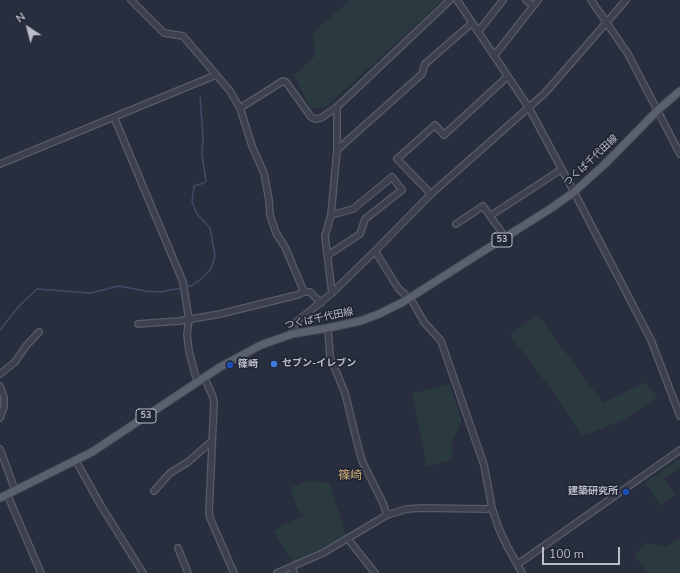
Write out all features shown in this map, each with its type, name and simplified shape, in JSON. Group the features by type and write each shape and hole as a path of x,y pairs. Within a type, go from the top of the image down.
{"main road":[{"name":"つくば千代田線","path":"0,498 76,461 109,442 197,382 253,348 292,334 328,328 379,314 409,298 505,238 574,192 605,164 658,110 680,91"}],"street":[{"path":"131,0 164,33 183,36 230,91 240,108 252,146 264,173 270,200 270,215 276,233 285,247 304,292"},
{"path":"240,108 283,81 286,82 311,117 315,119 321,118 337,107 450,0"},
{"path":"478,32 503,0"},
{"path":"526,0 533,6"},
{"path":"494,56 538,0"},
{"path":"591,0 628,54 680,154"},
{"path":"292,334 296,323 332,293 431,194 545,93 626,0"},
{"path":"460,1 472,23 529,108 562,169 651,340 680,416"},
{"path":"337,150 422,74 425,64 472,23"},
{"path":"0,164 216,75"},
{"path":"431,194 397,159 435,125 444,135 507,77"},
{"path":"332,293 325,236 331,215 337,150 337,107"},
{"path":"114,117 183,282 188,320 188,346 194,376 197,382"},
{"path":"490,216 562,169"},
{"path":"328,255 360,234 364,219 402,190 392,177 353,209 331,215"},
{"path":"456,224 483,206 505,238"},
{"path":"375,251 398,288 412,301 424,322 441,342 484,465 492,508 504,540 522,573"},
{"path":"138,324 188,320 220,314 304,292 310,292 320,303"},
{"path":"328,328 330,357 345,393 360,454 387,515"},
{"path":"0,374 15,362 38,332"},
{"path":"204,378 213,397 214,403 209,512 210,518 234,573"},
{"path":"0,386 4,397 4,407 0,418"},
{"path":"154,490 170,473 188,462 212,441"},
{"path":"0,449 15,490"},
{"path":"518,564 680,450"},
{"path":"76,461 100,504 143,573"},
{"path":"7,494 41,573"},
{"path":"277,573 293,570 387,515 407,509 422,508 492,508"},
{"path":"348,539 375,573"},
{"path":"178,548 188,573"}],"shaded area":[{"path":"351,0 443,0 327,106 311,109 294,75 315,56 313,32"},
{"path":"538,315 603,403 646,382 658,398 623,420 581,435 553,392 510,335"},
{"path":"449,384 462,421 452,442 453,459 427,467 412,394"},
{"path":"680,458 680,467 664,479 675,495 660,506 646,484 647,481"},
{"path":"308,481 330,483 346,537 292,562 273,531 303,515 297,507 290,488"},
{"path":"680,539 680,573 648,573 635,556 645,543 666,547"}],"waterway":[{"path":"186,287 191,286 201,279 211,269 215,256 210,228 197,214 192,201 194,186 206,181 202,155 203,137 200,97"},
{"path":"0,330 19,306 37,289 91,293 119,286 160,292 182,288"}],"place":[{"name":"セブン-イレブン","path":"274,364"},
{"name":"篠崎","path":"230,365"},
{"name":"建築研究所","path":"626,492"}],"district":[{"name":"篠崎","path":"350,476"}]}
